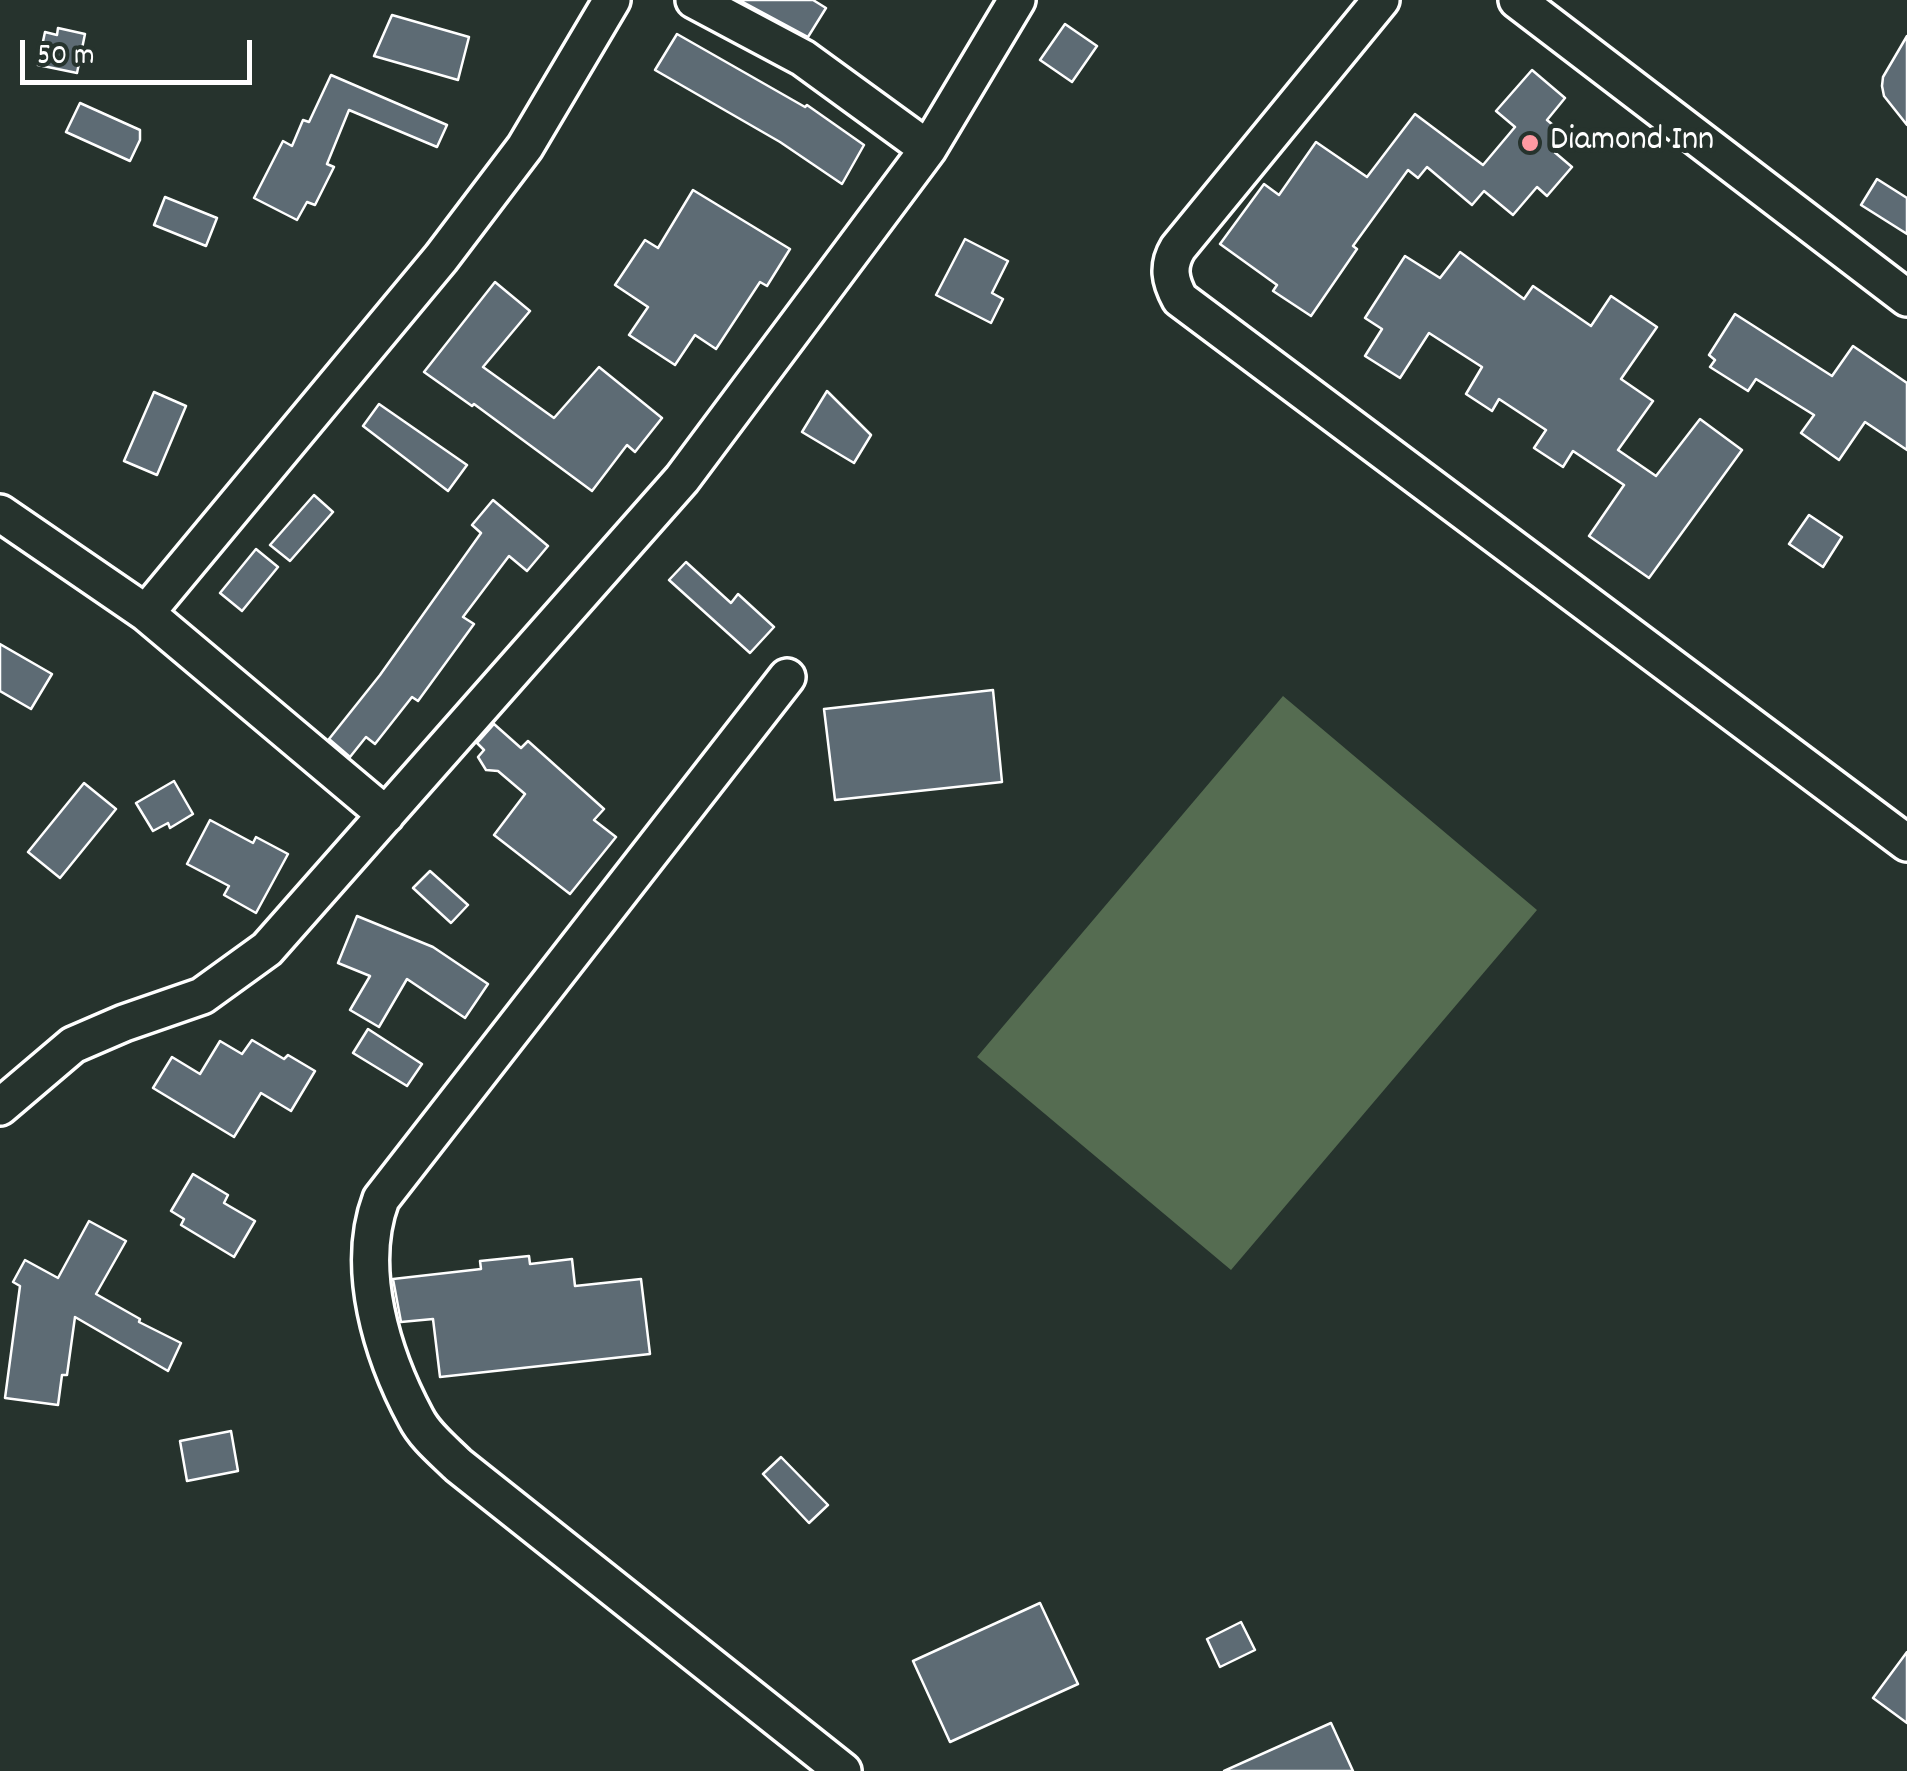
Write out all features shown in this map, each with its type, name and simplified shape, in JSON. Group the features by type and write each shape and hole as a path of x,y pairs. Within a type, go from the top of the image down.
{"street":[{"path":"146,614 441,258 526,147 612,0"},
{"path":"694,0 803,58 928,149"},
{"path":"0,1107 73,1045 202,996 267,949 682,479 928,149 1018,0"},
{"path":"1381,0 1178,248 1171,260 1172,286 1180,298 1907,843"},
{"path":"1517,0 1907,298"},
{"path":"0,513 146,614 386,815"},
{"path":"788,677 381,1199 373,1220 370,1260 375,1303 391,1359 417,1422 458,1466 843,1771"}],"green space":[{"path":"1283,696 1537,910 1231,1270 977,1057"}],"building":[{"path":"739,0 813,0 826,8 808,37"},
{"path":"392,15 469,37 458,80 374,56"},
{"path":"1065,24 1097,46 1072,82 1040,60"},
{"path":"58,28 85,34 77,73 38,65 45,32 57,35"},
{"path":"677,34 807,105 864,145 842,184 780,142 655,70"},
{"path":"1907,36 1907,125 1884,96 1882,86 1883,77"},
{"path":"1532,70 1565,98 1547,120 1565,135 1552,150 1572,167 1547,196 1537,187 1513,215 1484,191 1472,205 1427,167 1418,178 1408,170 1353,246 1357,249 1311,316 1273,291 1277,285 1220,244 1264,184 1279,195 1316,142 1367,177 1415,114 1483,165 1515,127 1496,111"},
{"path":"331,75 447,125 437,147 349,110 327,164 334,167 315,205 307,202 297,220 254,198 283,141 292,146 303,120 309,122"},
{"path":"80,103 140,130 140,140 130,161 66,132"},
{"path":"1877,179 1907,198 1907,234 1861,205"},
{"path":"693,190 790,249 767,286 760,282 716,349 695,335 675,365 629,335 648,307 615,285 645,240 658,248"},
{"path":"165,197 217,218 206,246 154,225"},
{"path":"965,239 1008,261 992,293 1003,299 991,323 936,295"},
{"path":"1460,252 1524,299 1533,286 1591,326 1611,296 1657,327 1621,379 1653,401 1618,450 1656,476 1700,419 1742,450 1649,578 1589,536 1624,485 1573,451 1563,467 1534,448 1546,430 1499,399 1492,411 1466,394 1482,367 1429,333 1400,378 1365,356 1382,329 1365,318 1405,256 1440,278"},
{"path":"495,282 530,311 483,367 554,418 599,367 662,418 635,452 627,445 592,491 424,372"},
{"path":"1735,314 1832,376 1853,346 1907,383 1907,450 1865,422 1839,460 1801,433 1814,415 1756,379 1748,391 1710,367 1715,360 1709,355"},
{"path":"827,391 871,435 854,463 802,432"},
{"path":"154,392 186,406 157,475 124,461"},
{"path":"379,404 467,465 448,491 363,426"},
{"path":"314,495 333,512 290,561 270,545"},
{"path":"493,500 548,546 527,571 509,556 463,617 474,624 418,701 412,697 375,744 366,737 350,757 329,739 380,675 481,533 472,525"},
{"path":"1809,515 1842,537 1823,567 1789,544"},
{"path":"256,549 278,567 242,611 220,593"},
{"path":"686,562 731,603 738,594 774,627 750,653 669,580"},
{"path":"0,644 52,674 31,709 0,691"},
{"path":"993,690 1002,782 835,800 824,709"},
{"path":"494,724 521,748 528,741 604,809 594,820 616,837 570,894 494,835 525,794 498,771 486,770 478,757 484,750 477,743"},
{"path":"174,781 193,814 170,828 168,823 153,831 136,803"},
{"path":"84,783 116,809 60,878 28,852"},
{"path":"210,820 253,843 256,837 288,854 256,913 224,895 229,886 187,864"},
{"path":"430,871 468,905 451,923 413,888"},
{"path":"357,916 433,947 488,984 465,1018 407,979 379,1027 350,1010 370,976 338,963"},
{"path":"368,1029 422,1064 407,1086 353,1053"},
{"path":"252,1040 315,1071 291,1111 261,1093 234,1137 153,1088 172,1057 200,1074 220,1041 242,1054"},
{"path":"193,1174 228,1195 224,1203 255,1221 234,1257 181,1225 184,1219 171,1211"},
{"path":"89,1221 126,1241 96,1294 181,1343 168,1371 75,1317 67,1375 62,1375 58,1405 5,1398 20,1286 13,1282 25,1260 58,1278"},
{"path":"529,1256 530,1264 572,1259 575,1286 641,1279 650,1354 440,1377 433,1319 401,1322 393,1279 481,1269 480,1261"},
{"path":"231,1431 238,1471 187,1481 180,1441"},
{"path":"781,1457 828,1505 809,1523 763,1474"},
{"path":"1040,1603 1078,1684 950,1742 913,1661"},
{"path":"1241,1622 1255,1650 1220,1667 1207,1639"},
{"path":"1907,1652 1907,1723 1873,1698"},
{"path":"1331,1723 1353,1771 1224,1771"}],"place":[{"name":"Diamond Inn","path":"1530,143"}]}
